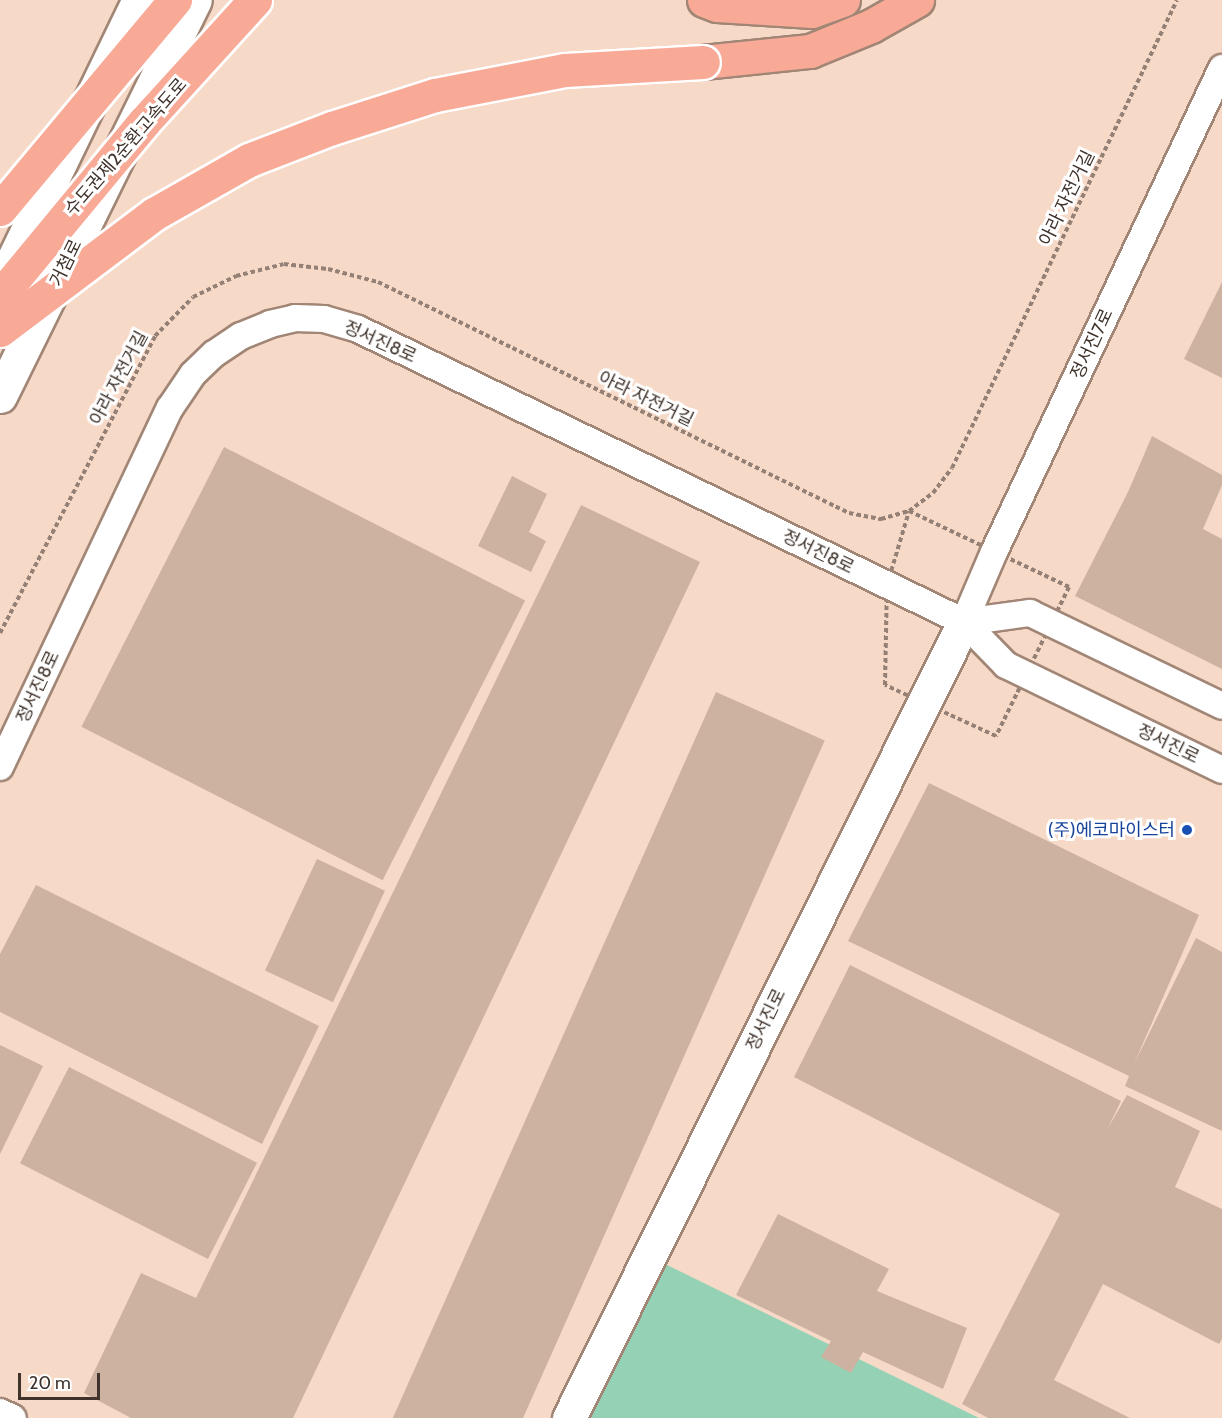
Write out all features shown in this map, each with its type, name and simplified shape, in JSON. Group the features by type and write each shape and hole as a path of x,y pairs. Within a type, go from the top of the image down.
{"highway":[{"path":"0,209 175,0"},
{"name":"수도권제2순환고속도로","path":"0,296 144,122 255,0"},
{"path":"704,0 717,5 812,11 843,0"},
{"path":"0,330 154,214 249,160 332,128 435,95 565,70 703,62 810,51 871,27 917,0"}],"street":[{"path":"0,287 139,0"},
{"name":"거첨로","path":"0,396 195,0"},
{"name":"정서진7로","path":"964,622 994,552 1222,68"},
{"name":"정서진8로","path":"0,768 170,408 193,374 214,354 241,336 270,324 295,318 324,319 358,329 964,622"},
{"path":"964,622 1029,613 1222,706"},
{"name":"정서진로","path":"569,1418 964,622 1006,664 1222,770"},
{"path":"0,1412 13,1418"}],"path":[{"name":"아라 자전거길","path":"0,633 155,336 193,297 236,276 284,264 328,269 378,282 849,513 881,519 909,511 933,493 952,468 1177,0"}],"green space":[{"path":"661,1262 979,1418 584,1418"}],"building":[{"path":"1222,282 1222,378 1184,359"},
{"path":"1152,436 1222,475 1222,485 1203,529 1222,539 1222,669 1075,596 1128,492"},
{"path":"224,447 525,600 383,880 81,727"},
{"path":"512,476 547,494 529,532 546,541 531,572 478,546"},
{"path":"581,505 700,562 293,1418 131,1418 84,1393 141,1273 196,1298"},
{"path":"716,692 825,740 523,1418 393,1418"},
{"path":"929,783 1199,915 1134,1064 1196,938 1222,952 1222,1131 1125,1086 1129,1076 848,941"},
{"path":"317,859 385,891 333,1002 265,970"},
{"path":"36,885 319,1026 262,1144 0,1012 0,954"},
{"path":"850,965 1121,1101 1108,1128 1127,1095 1200,1131 1175,1187 1222,1209 1222,1339 1219,1344 1103,1284 1054,1380 1130,1418 988,1418 962,1404 1060,1214 794,1077"},
{"path":"0,1045 43,1066 0,1154"},
{"path":"69,1067 257,1163 208,1259 20,1163"},
{"path":"778,1214 889,1269 877,1291 967,1328 943,1389 863,1352 851,1373 821,1357 831,1341 736,1295"}],"place":[{"name":"(주)에코마이스터","path":"1187,830"}]}
